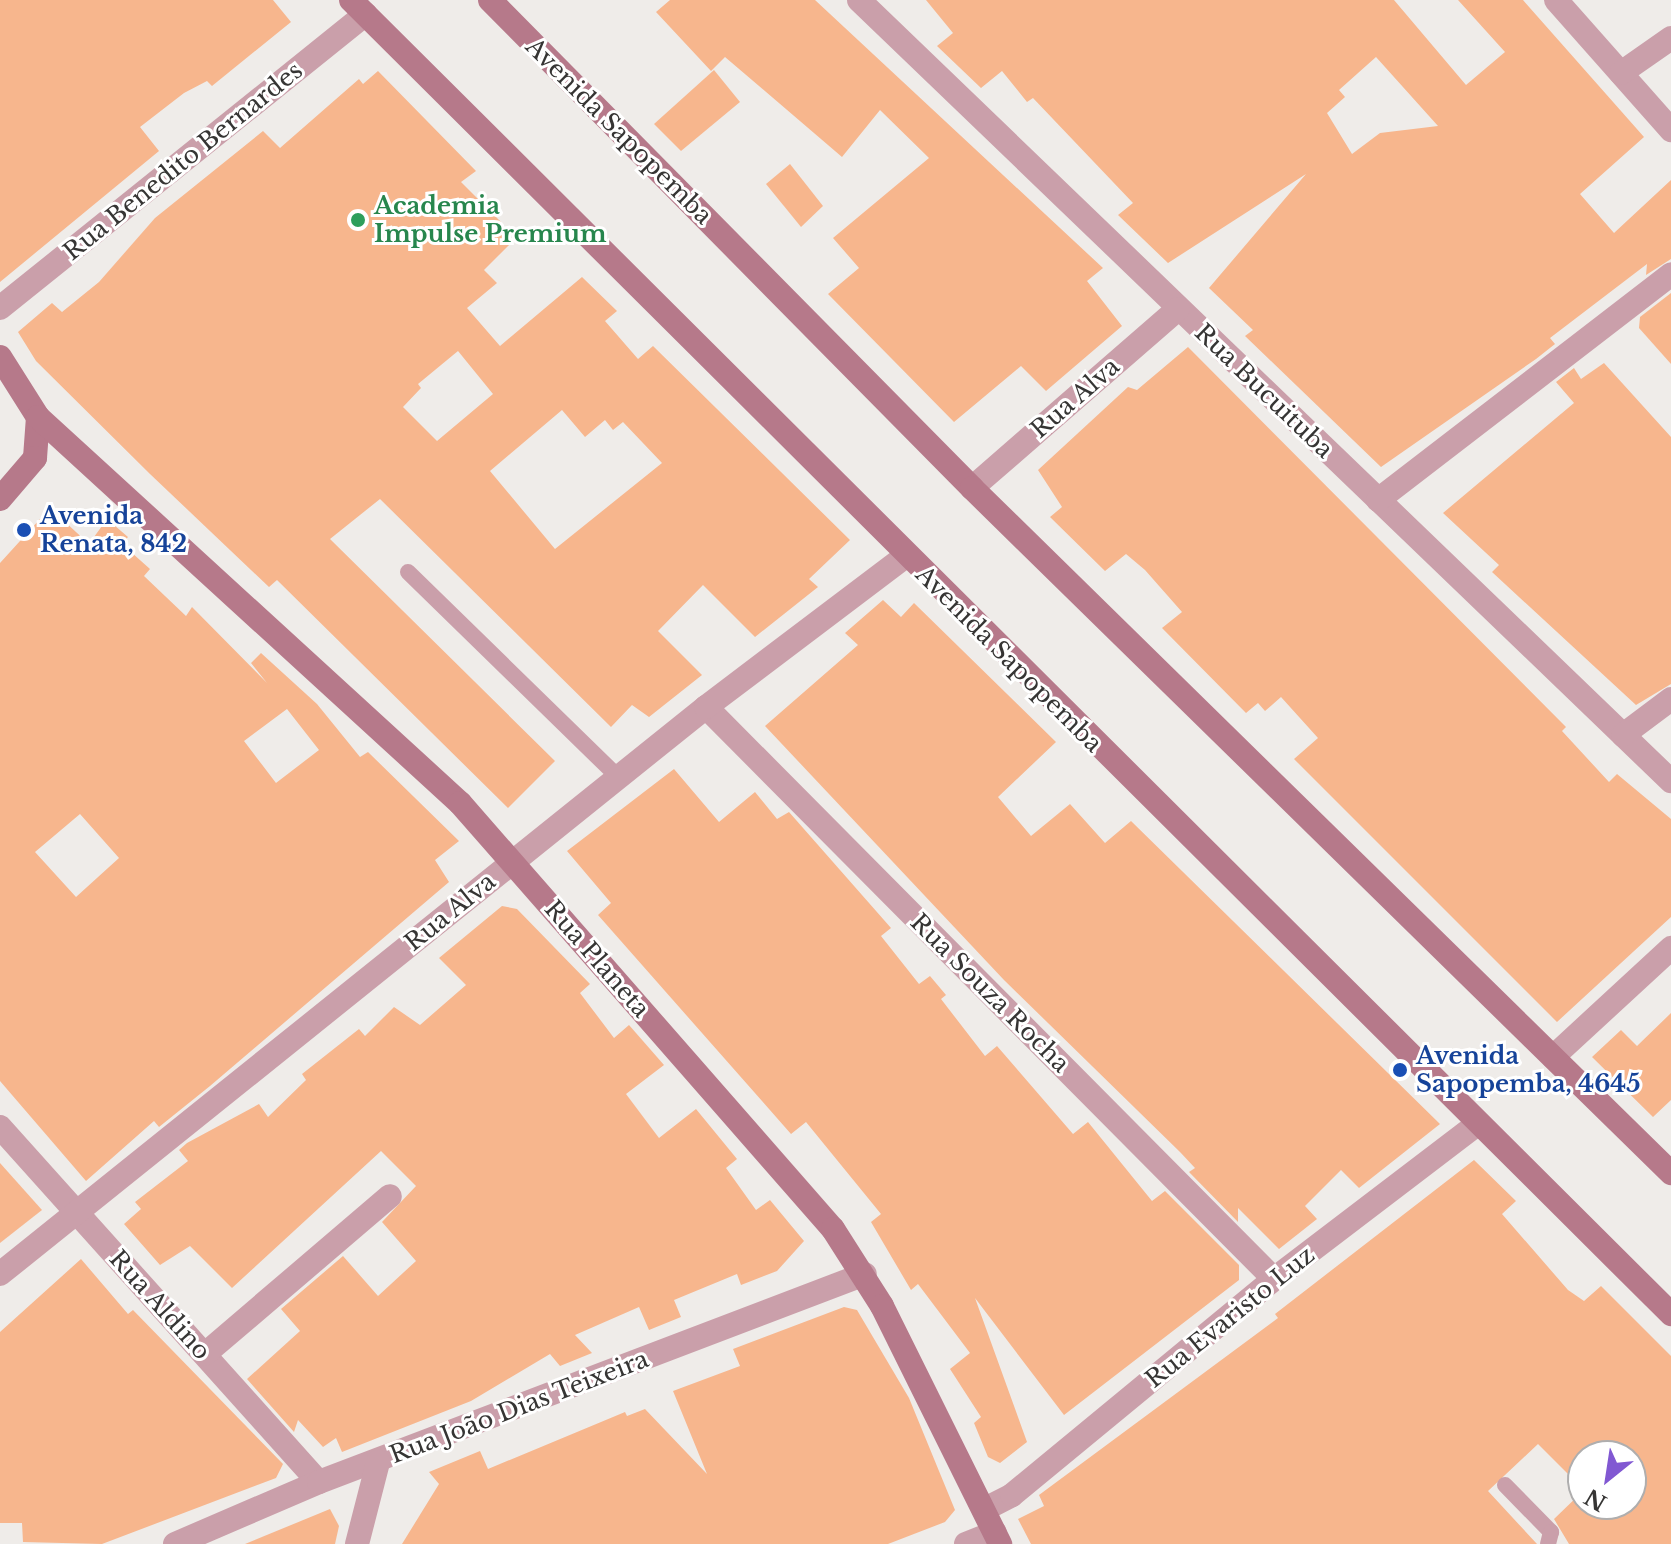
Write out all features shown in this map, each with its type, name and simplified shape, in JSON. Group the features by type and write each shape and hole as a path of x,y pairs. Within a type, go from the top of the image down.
{"main road":[{"name":"Avenida Sapopemba","path":"490,0 972,488 1671,1173"},
{"name":"Avenida Sapopemba","path":"358,7 1476,1125 1671,1314"},
{"name":"Rua Planeta","path":"0,357 38,417 84,462 460,803 865,1274 993,1528"},
{"path":"0,499 35,458 38,417"},
{"path":"35,458 84,462"}],"street":[{"name":"Rua Bucuituba","path":"859,0 1671,781"},
{"path":"1556,0 1671,130"},
{"name":"Rua Benedito Bernardes","path":"0,308 358,7"},
{"path":"1621,73 1671,38"},
{"path":"1378,500 1671,274"},
{"name":"Rua Alva","path":"972,488 1178,309"},
{"name":"Rua Alva","path":"0,1274 706,707 906,556"},
{"path":"1623,735 1671,699"},
{"name":"Rua Souza Rocha","path":"706,707 1274,1279"},
{"path":"1553,1057 1671,948"},
{"name":"Rua Evaristo Luz","path":"966,1544 993,1528 1012,1495 1274,1279 1476,1125"},
{"name":"Rua Aldino","path":"0,1127 319,1482"},
{"path":"205,1354 390,1196"},
{"name":"Rua João Dias Teixeira","path":"175,1544 204,1538 319,1482 865,1274"},
{"path":"357,1544 378,1462"}],"lane":[{"path":"408,572 618,777"},
{"path":"1505,1485 1551,1532 1548,1544"}],"building":[{"path":"0,0 273,0 291,22 212,86 207,81 184,93 140,127 159,151 0,282"},
{"path":"670,0 815,0 1103,268 1087,281 1122,326 1046,391 1021,366 954,422 828,294 859,268 833,238 929,158 880,110 842,157 725,57 711,71 656,12"},
{"path":"926,0 1394,0 1466,85 1505,52 1458,0 1523,0 1644,137 1580,194 1614,233 1671,180 1671,259 1646,275 1647,264 1550,338 1555,344 1536,359 1381,467 1245,336 1253,330 1209,288 1306,174 1168,263 1118,215 1133,203 1033,98 1027,102 1002,71 981,88 937,46 953,33","holes":["1376,57 1438,126 1380,133 1352,154 1327,113 1345,97 1339,90"]},
{"path":"714,70 740,102 681,151 654,124"},
{"path":"378,71 476,171 461,182 503,224 500,231 512,242 484,270 497,283 467,308 500,346 582,277 617,311 605,321 638,359 653,346 850,540 809,579 818,587 755,637 703,585 658,631 702,675 649,717 632,705 611,727 380,499 330,539 555,761 508,808 277,580 269,587 150,474 36,361 18,332 52,303 62,312 99,282 155,218 263,131 280,148 359,79 363,84","holes":["458,351 493,394 437,441 403,407 421,388 418,384","562,410 585,437 605,420 613,430 623,422 662,463 555,549 490,471"]},
{"path":"790,164 823,206 801,227 766,184"},
{"path":"1671,293 1671,364 1639,328 1640,317"},
{"path":"1188,347 1566,727 1562,731 1609,782 1617,774 1671,819 1671,917 1557,1022 1294,759 1318,738 1281,697 1265,711 1258,703 1246,713 1162,628 1182,612 1145,570 1126,554 1105,571 1050,517 1062,507 1038,470 1128,387 1137,390"},
{"path":"1604,363 1671,437 1671,684 1636,705 1492,572 1499,565 1443,513 1574,403 1556,382 1574,368 1581,379"},
{"path":"50,508 89,544 107,519 128,537 122,544 150,569 144,576 186,616 192,607 267,683 251,663 261,653 317,704 360,757 368,752 459,841 435,860 449,882 210,1086 159,1127 154,1121 86,1181 0,1081 0,563","holes":["287,709 319,750 276,783 244,741","80,814 119,858 76,897 35,852"]},
{"path":"883,600 901,617 914,603 1056,742 998,797 1031,836 1070,804 1105,843 1131,821 1440,1124 1359,1188 1341,1170 1305,1206 1317,1219 1279,1249 1238,1208 1238,1222 1189,1172 1195,1168 1180,1152 1004,980 765,726 858,645 845,633"},
{"path":"674,769 719,822 755,792 777,819 789,812 891,928 881,936 919,984 930,976 946,995 941,999 985,1056 997,1046 1073,1134 1088,1122 1152,1201 1165,1191 1239,1265 1239,1280 1064,1415 975,1298 1027,1442 1000,1463 988,1457 974,1423 981,1417 950,1369 970,1353 918,1284 911,1290 871,1222 881,1214 806,1122 791,1134 598,915 611,903 567,851"},
{"path":"502,906 517,909 590,984 580,993 614,1038 629,1025 664,1065 626,1094 659,1138 696,1109 737,1159 726,1168 756,1210 770,1200 804,1241 777,1271 741,1285 737,1274 674,1300 681,1317 649,1330 639,1307 575,1335 592,1353 560,1366 550,1354 471,1401 342,1452 336,1438 323,1447 298,1420 294,1432 247,1379 300,1331 281,1309 343,1256 378,1296 416,1261 382,1222 416,1186 381,1151 232,1288 190,1246 160,1265 124,1224 141,1209 135,1202 188,1161 179,1150 187,1143 259,1104 268,1117 306,1080 302,1074 359,1029 365,1036 394,1007 420,1025 466,985 439,958"},
{"path":"1671,1013 1671,1100 1653,1117 1592,1057 1621,1030 1637,1046"},
{"path":"1474,1160 1516,1201 1502,1214 1568,1290 1584,1301 1601,1286 1671,1356 1671,1544 1569,1544 1554,1519 1567,1506 1567,1520 1647,1520 1647,1440 1567,1440 1567,1473 1538,1444 1488,1491 1537,1544 1031,1544 1018,1519 1044,1506 1039,1495 1278,1318 1275,1314"},
{"path":"0,1163 42,1210 0,1243"},
{"path":"81,1259 128,1314 133,1310 283,1464 276,1478 102,1544 23,1542 22,1523 0,1523 0,1332"},
{"path":"844,1307 857,1310 909,1398 955,1510 945,1522 888,1544 402,1544 439,1484 429,1472 480,1451 488,1469 625,1412 627,1416 645,1409 707,1474 673,1391 740,1366 733,1349"},
{"path":"330,1509 339,1526 335,1544 245,1544"}],"place":[{"name":"Academia Impulse Premium","path":"358,220"},
{"name":"Avenida Renata, 842","path":"24,530"},
{"name":"Avenida Sapopemba, 4645","path":"1400,1070"}]}
